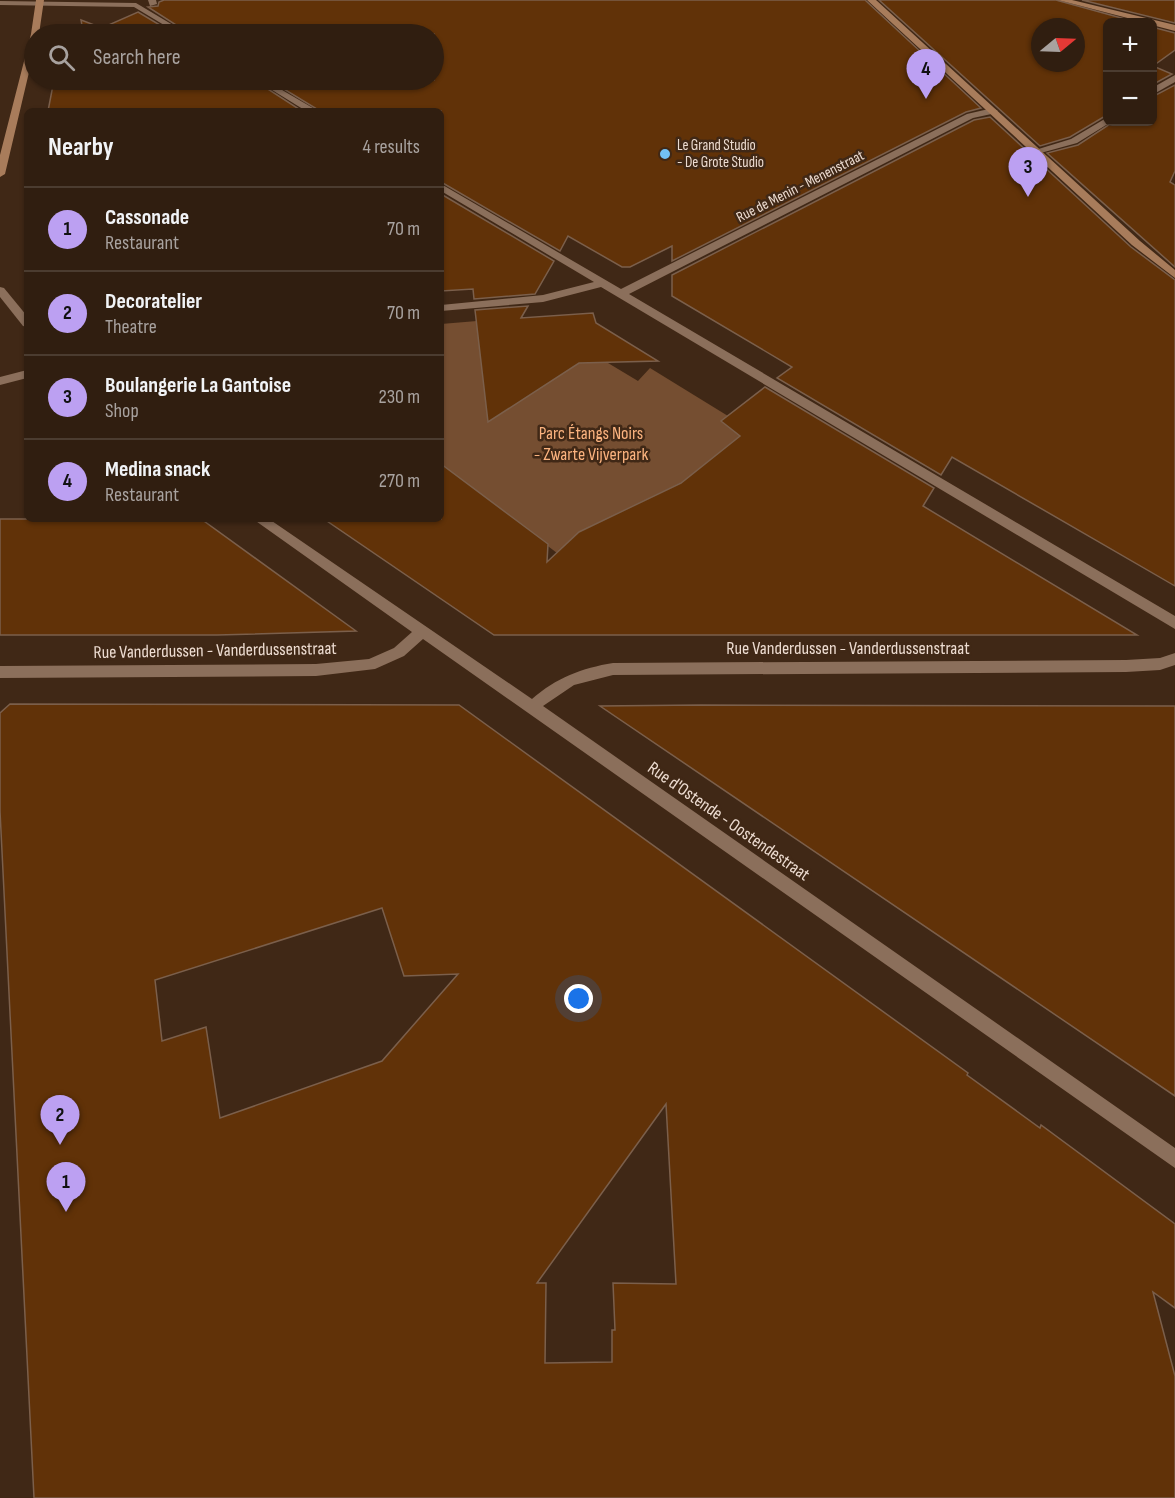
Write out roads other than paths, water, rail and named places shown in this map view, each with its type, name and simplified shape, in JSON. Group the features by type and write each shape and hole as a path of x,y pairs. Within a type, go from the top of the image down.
{"street":[{"path":"871,0 1136,243 1175,275"},
{"path":"1062,0 1175,28"},
{"path":"37,24 40,2"},
{"path":"0,3 136,5 167,24"},
{"path":"1157,89 1175,78"},
{"path":"0,174 24,79"},
{"path":"277,90 308,108"},
{"name":"Rue de Menin - Menenstraat","path":"622,293 970,116 993,111"},
{"path":"1037,151 1074,141 1103,123"},
{"path":"444,189 1175,623"},
{"path":"444,308 551,299 602,283"},
{"path":"0,290 24,319"},
{"path":"0,381 24,375"},
{"name":"Rue d'Ostende - Oostendestraat","path":"263,522 1175,1159"},
{"name":"Rue Vanderdussen - Vanderdussenstraat","path":"0,672 316,670 370,665 399,652 421,633"},
{"name":"Rue Vanderdussen - Vanderdussenstraat","path":"531,708 554,687 582,674 613,669 1126,666 1160,664 1175,659"}],"place":[{"name":"Medina snack","path":"926,99"},
{"name":"Le Grand Studio - De Grote Studio","path":"665,154"},
{"name":"Boulangerie La Gantoise","path":"1028,197"},
{"name":"Decoratelier","path":"60,1145"},
{"name":"Cassonade","path":"66,1212"}],"park label":[{"name":"Parc Étangs Noirs - Zwarte Vijverpark","path":"591,443"}]}
